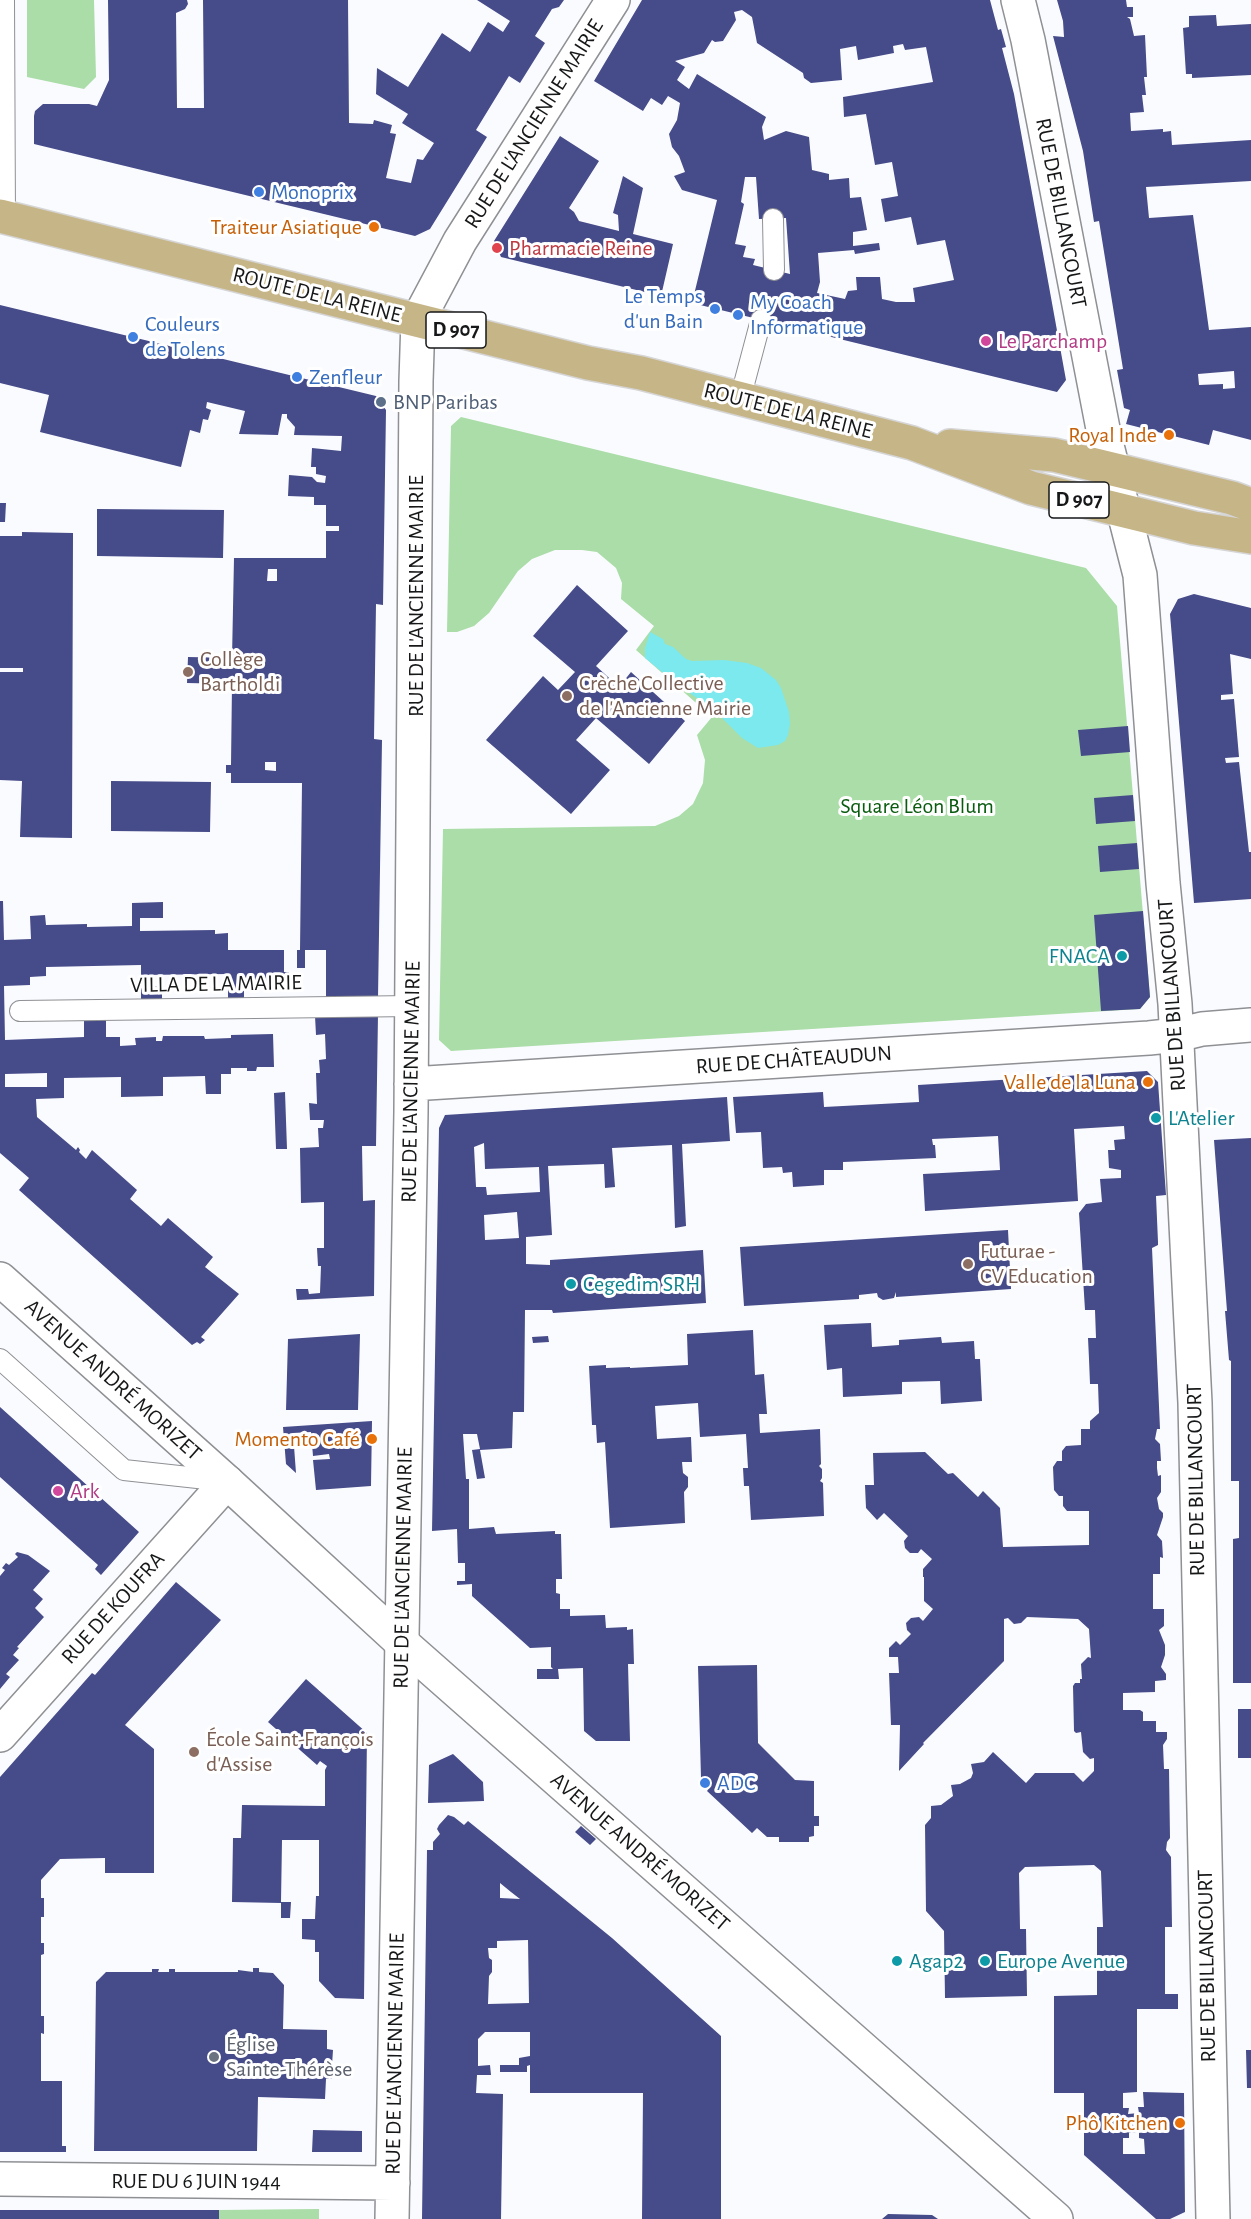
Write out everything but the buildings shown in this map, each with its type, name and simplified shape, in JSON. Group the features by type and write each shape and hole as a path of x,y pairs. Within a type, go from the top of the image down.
{"main road":[{"name":"ROUTE DE LA REINE","path":"2,217 912,443 1031,488 1194,528 1251,537"},
{"name":"ROUTE DE LA REINE","path":"912,443 1054,455 1232,498 1251,506"}],"street":[{"name":"RUE DE L'ANCIENNE MAIRIE","path":"392,2219 411,1084 418,320 460,242 613,0"},
{"name":"RUE DE BILLANCOURT","path":"1018,0 1028,40 1092,373 1140,575 1177,1035 1195,1403 1213,2219"},
{"name":"RUE DE CHÂTEAUDUN","path":"411,1084 1177,1035 1202,1029 1251,1025"},
{"name":"AVENUE ANDRÉ MORIZET","path":"0,1279 401,1641 1056,2219"},
{"name":"RUE DE KOUFRA","path":"0,1735 227,1482"},
{"name":"RUE DU 6 JUIN 1944","path":"0,2180 393,2183"}],"lane":[{"path":"2,217 4,0"},
{"path":"772,219 774,270"},
{"path":"740,399 761,320"},
{"name":"VILLA DE LA MAIRIE","path":"20,1011 412,1006"},
{"name":"AVENUE ANDRÉ MORIZET","path":"0,1359 124,1470 227,1482"}],"green space":[{"path":"27,0 94,0 96,77 84,89 27,77"},
{"name":"Square Léon Blum","path":"461,417 1086,568 1117,606 1150,997 1140,1009 451,1051 439,1040 443,829 655,826 679,816 693,804 703,783 705,760 697,735 712,717 636,650 654,626 621,599 622,583 616,568 597,552 555,550 532,559 518,571 489,613 474,626 457,632 447,632 451,426"},
{"path":"319,2209 319,2219 219,2219 219,2210"}],"water":[{"path":"650,632 663,639 665,644 673,647 686,659 747,663 761,668 776,680 789,712 790,724 785,741 778,745 758,748 742,738 714,710 645,658 645,648"}],"place":[{"name":"Monoprix","path":"259,192"},
{"name":"Traiteur Asiatique","path":"374,227"},
{"name":"Pharmacie Reine","path":"497,248"},
{"name":"Le Temps d'un Bain","path":"715,309"},
{"name":"My Coach Informatique","path":"738,315"},
{"name":"Couleurs de Tolens","path":"133,337"},
{"name":"Le Parchamp","path":"986,341"},
{"name":"Zenfleur","path":"297,377"},
{"name":"BNP Paribas","path":"381,402"},
{"name":"Royal Inde","path":"1169,435"},
{"name":"Collège Bartholdi","path":"188,672"},
{"name":"Crèche Collective de l'Ancienne Mairie","path":"567,696"},
{"name":"FNACA","path":"1122,956"},
{"name":"Valle de la Luna","path":"1148,1082"},
{"name":"L'Atelier","path":"1156,1118"},
{"name":"Futurae - CV Education","path":"968,1264"},
{"name":"Cegedim SRH","path":"571,1284"},
{"name":"Momento Café","path":"372,1439"},
{"name":"Ark","path":"58,1491"},
{"name":"École Saint-François d'Assise","path":"194,1752"},
{"name":"ADC","path":"705,1783"},
{"name":"Agap2","path":"897,1961"},
{"name":"Europe Avenue","path":"985,1961"},
{"name":"Église Sainte-Thérèse","path":"214,2057"},
{"name":"Phô Kitchen","path":"1180,2123"}]}
